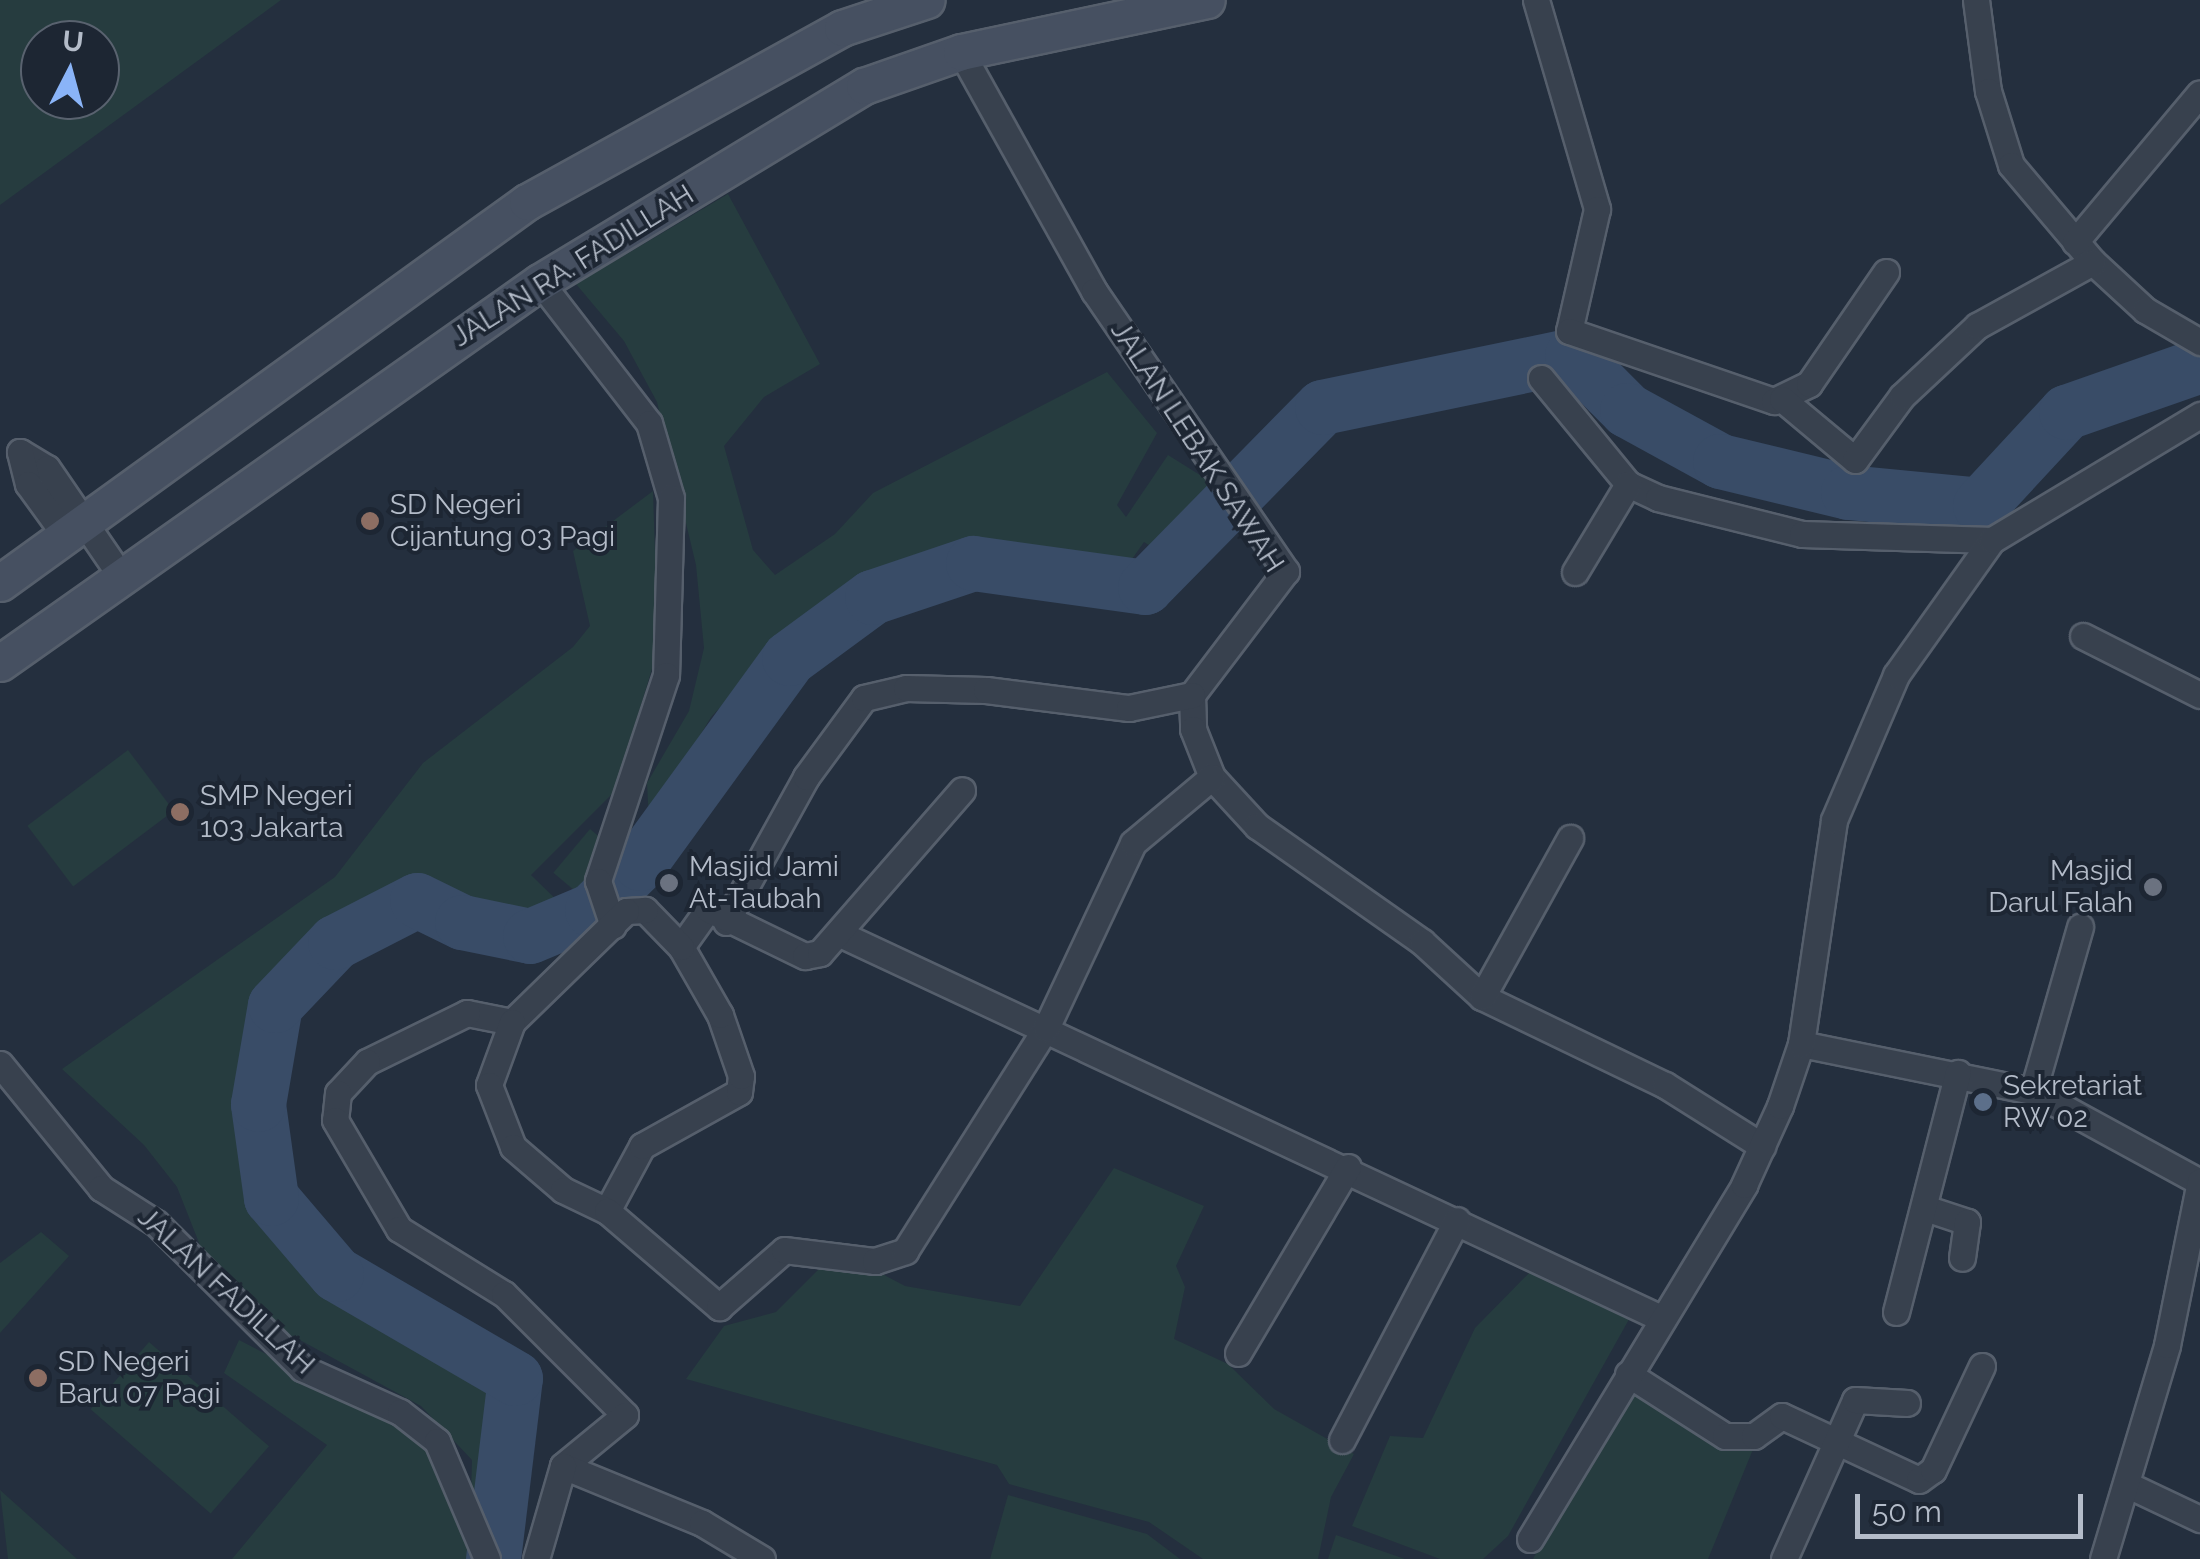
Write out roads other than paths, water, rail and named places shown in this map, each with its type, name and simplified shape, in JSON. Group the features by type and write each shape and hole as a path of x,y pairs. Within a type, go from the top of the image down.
{"main road":[{"path":"0,584 528,202 764,68 927,0"},
{"name":"JALAN RA. FADILLAH","path":"0,663 540,282 864,86 961,52 1207,0"}],"street":[{"path":"1536,0 1597,209 1569,331 1754,399 1782,399 1810,384 1886,272"},
{"path":"1976,0 1988,91 2012,165 2093,262 2145,310 2200,342"},
{"name":"JALAN LEBAK SAWAH","path":"961,52 1079,266 1285,579 1192,695"},
{"path":"2075,242 2200,93"},
{"path":"1782,399 1855,460 1902,396 1977,326 2093,262"},
{"path":"540,282 649,423 671,498 666,675 606,913 512,1022 490,1085 513,1147 563,1190 607,1210 719,1307 784,1250 896,1258 1046,1028 1134,843 1212,778"},
{"path":"1541,378 1628,484 1802,534 1992,540"},
{"path":"1530,1539 1762,1146 1802,1044 1847,777 1908,654 1992,540 2200,415"},
{"path":"1575,572 1628,484"},
{"path":"76,527 120,576"},
{"path":"2082,636 2200,694"},
{"path":"726,922 806,777 864,698 906,688 986,690 1130,708 1192,695 1193,729 1212,778 1258,826 1422,942 1482,997 1665,1085 1762,1146"},
{"path":"682,947 702,909 805,956 842,935 962,790"},
{"path":"1482,997 1570,838"},
{"path":"606,913 642,908 682,947 739,1062 739,1092 642,1146 607,1210"},
{"path":"2033,1091 2080,928"},
{"path":"842,935 1348,1167 1663,1319"},
{"path":"512,1022 466,1013 367,1062 338,1093 334,1120 399,1229 504,1294 624,1415 563,1466 536,1559"},
{"path":"1802,1044 2033,1091 2200,1181 2128,1486 2103,1559"},
{"name":"JALAN FADILLAH","path":"0,1064 101,1188 156,1223 302,1368 400,1412 437,1442 485,1556"},
{"path":"1896,1312 1928,1210 1958,1073"},
{"path":"1238,1353 1348,1167"},
{"path":"1928,1210 1966,1220 1962,1258"},
{"path":"1342,1440 1457,1220"},
{"path":"1628,1374 1725,1436 1754,1436 1782,1416 1839,1436 1904,1476 1925,1478 1982,1366"},
{"path":"1784,1559 1859,1396 1907,1403"},
{"path":"563,1466 702,1523 762,1559"},
{"path":"2128,1486 2200,1519"}],"waterway":[{"path":"493,1559 515,1378 336,1274 271,1198 258,1104 275,1005 335,942 417,900 462,922 530,936 592,910 640,863 789,658 872,597 973,563 1145,587 1322,407 1572,355 1627,410 1720,461 1848,492 1980,505 2066,412 2200,365"}],"place":[{"name":"SD Negeri Cijantung 03 Pagi","path":"370,521"},
{"name":"SMP Negeri 103 Jakarta","path":"180,812"},
{"name":"Masjid Jami At-Taubah","path":"669,883"},
{"name":"Masjid Darul Falah","path":"2153,887"},
{"name":"Sekretariat RW 02","path":"1983,1102"},
{"name":"SD Negeri Baru 07 Pagi","path":"38,1378"}]}
